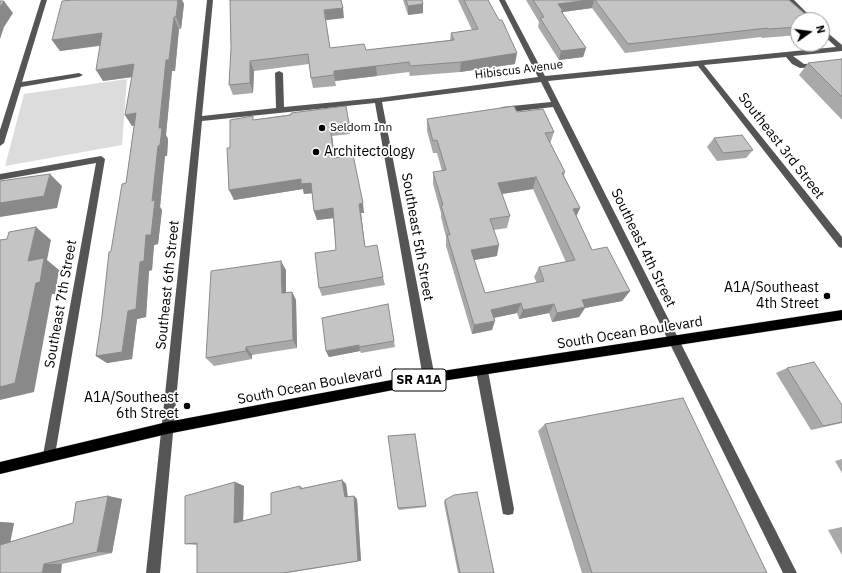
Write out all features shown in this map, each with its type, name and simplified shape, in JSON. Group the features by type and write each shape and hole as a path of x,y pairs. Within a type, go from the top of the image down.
{"main road":[{"name":"South Ocean Boulevard","path":"0,468 49,455 167,428 429,378 842,315"}],"street":[{"path":"0,143 44,0"},
{"name":"Southeast 6th Street","path":"153,573 210,0"},
{"name":"Southeast 4th Street","path":"502,0 556,104 790,573"},
{"path":"790,0 803,12"},
{"path":"830,38 842,49"},
{"name":"Hibiscus Avenue","path":"199,119 378,100 543,79 842,49"},
{"path":"788,55 795,62 803,66 824,65"},
{"name":"Southeast 3rd Street","path":"700,64 842,244"},
{"path":"279,73 280,110"},
{"path":"18,85 79,75"},
{"name":"Southeast 5th Street","path":"378,100 429,378"},
{"path":"496,111 556,104"},
{"name":"Southeast 7th Street","path":"0,177 101,159 49,455"},
{"path":"482,370 508,509"}],"shaded area":[{"path":"127,79 122,145 5,166 24,94"}],"building":[{"path":"178,0 176,17 174,17 169,60 166,60 159,128 162,128 160,145 158,146 152,201 155,200 151,235 146,235 144,261 140,262 136,309 128,311 122,352 96,356 109,252 111,251 122,184 126,183 136,113 125,115 134,64 96,70 102,33 52,40 62,1"},
{"path":"230,0 341,0 343,8 324,10 330,48 364,44 366,50 454,40 451,33 478,29 464,0 488,0 499,20 502,20 517,53 461,62 410,66 409,62 334,71 334,75 311,78 308,54 250,61 250,83 229,85 231,48"},
{"path":"406,0 422,0 423,4 408,6"},
{"path":"533,0 588,0 558,4 563,11 561,11 586,48 561,51 540,18 544,17"},
{"path":"595,0 789,0 803,12 790,12 790,28 767,28 628,44"},
{"path":"0,1 4,1 0,7"},
{"path":"842,59 842,97 808,63"},
{"path":"346,106 349,123 330,125 334,158 353,155 363,203 359,204 365,247 377,245 383,277 319,288 315,253 336,250 333,208 314,211 311,183 301,184 301,179 229,190 227,148 230,148 230,120 253,116 253,120 291,115 291,113"},
{"path":"514,106 517,112 543,109 554,132 545,133 565,172 562,173 580,208 573,209 592,250 607,247 630,291 582,300 585,307 557,313 554,304 523,310 521,303 491,310 495,321 474,325 447,235 450,235 433,172 446,170 437,140 433,141 427,119","holes":["536,177 575,260 539,267 544,281 485,293 471,250 499,245 490,219 510,216 498,183"]},
{"path":"742,135 753,150 723,153 714,138"},
{"path":"50,174 44,196 0,203 0,181"},
{"path":"36,227 28,261 44,258 40,282 36,283 15,383 0,387 0,240 7,239 9,232"},
{"path":"281,261 282,293 292,292 293,340 246,347 246,351 206,358 211,271"},
{"path":"388,304 394,341 326,351 322,318"},
{"path":"814,362 842,405 842,422 823,426 787,368"},
{"path":"683,398 767,573 592,573 545,424"},
{"path":"415,434 426,506 398,508 388,436"},
{"path":"342,480 345,497 354,496 358,561 283,573 197,573 197,543 185,544 185,496 235,482 234,523 271,514 271,493 300,486 300,489"},
{"path":"477,492 494,573 460,573 445,500 454,495"},
{"path":"108,496 97,552 44,564 42,573 0,573 0,545 73,523 76,502"}],"place":[{"name":"Seldom Inn","path":"322,128"},
{"name":"Architectology","path":"316,152"},
{"name":"A1A/Southeast 4th Street","path":"827,296"},
{"name":"A1A/Southeast 6th Street","path":"187,406"}]}
